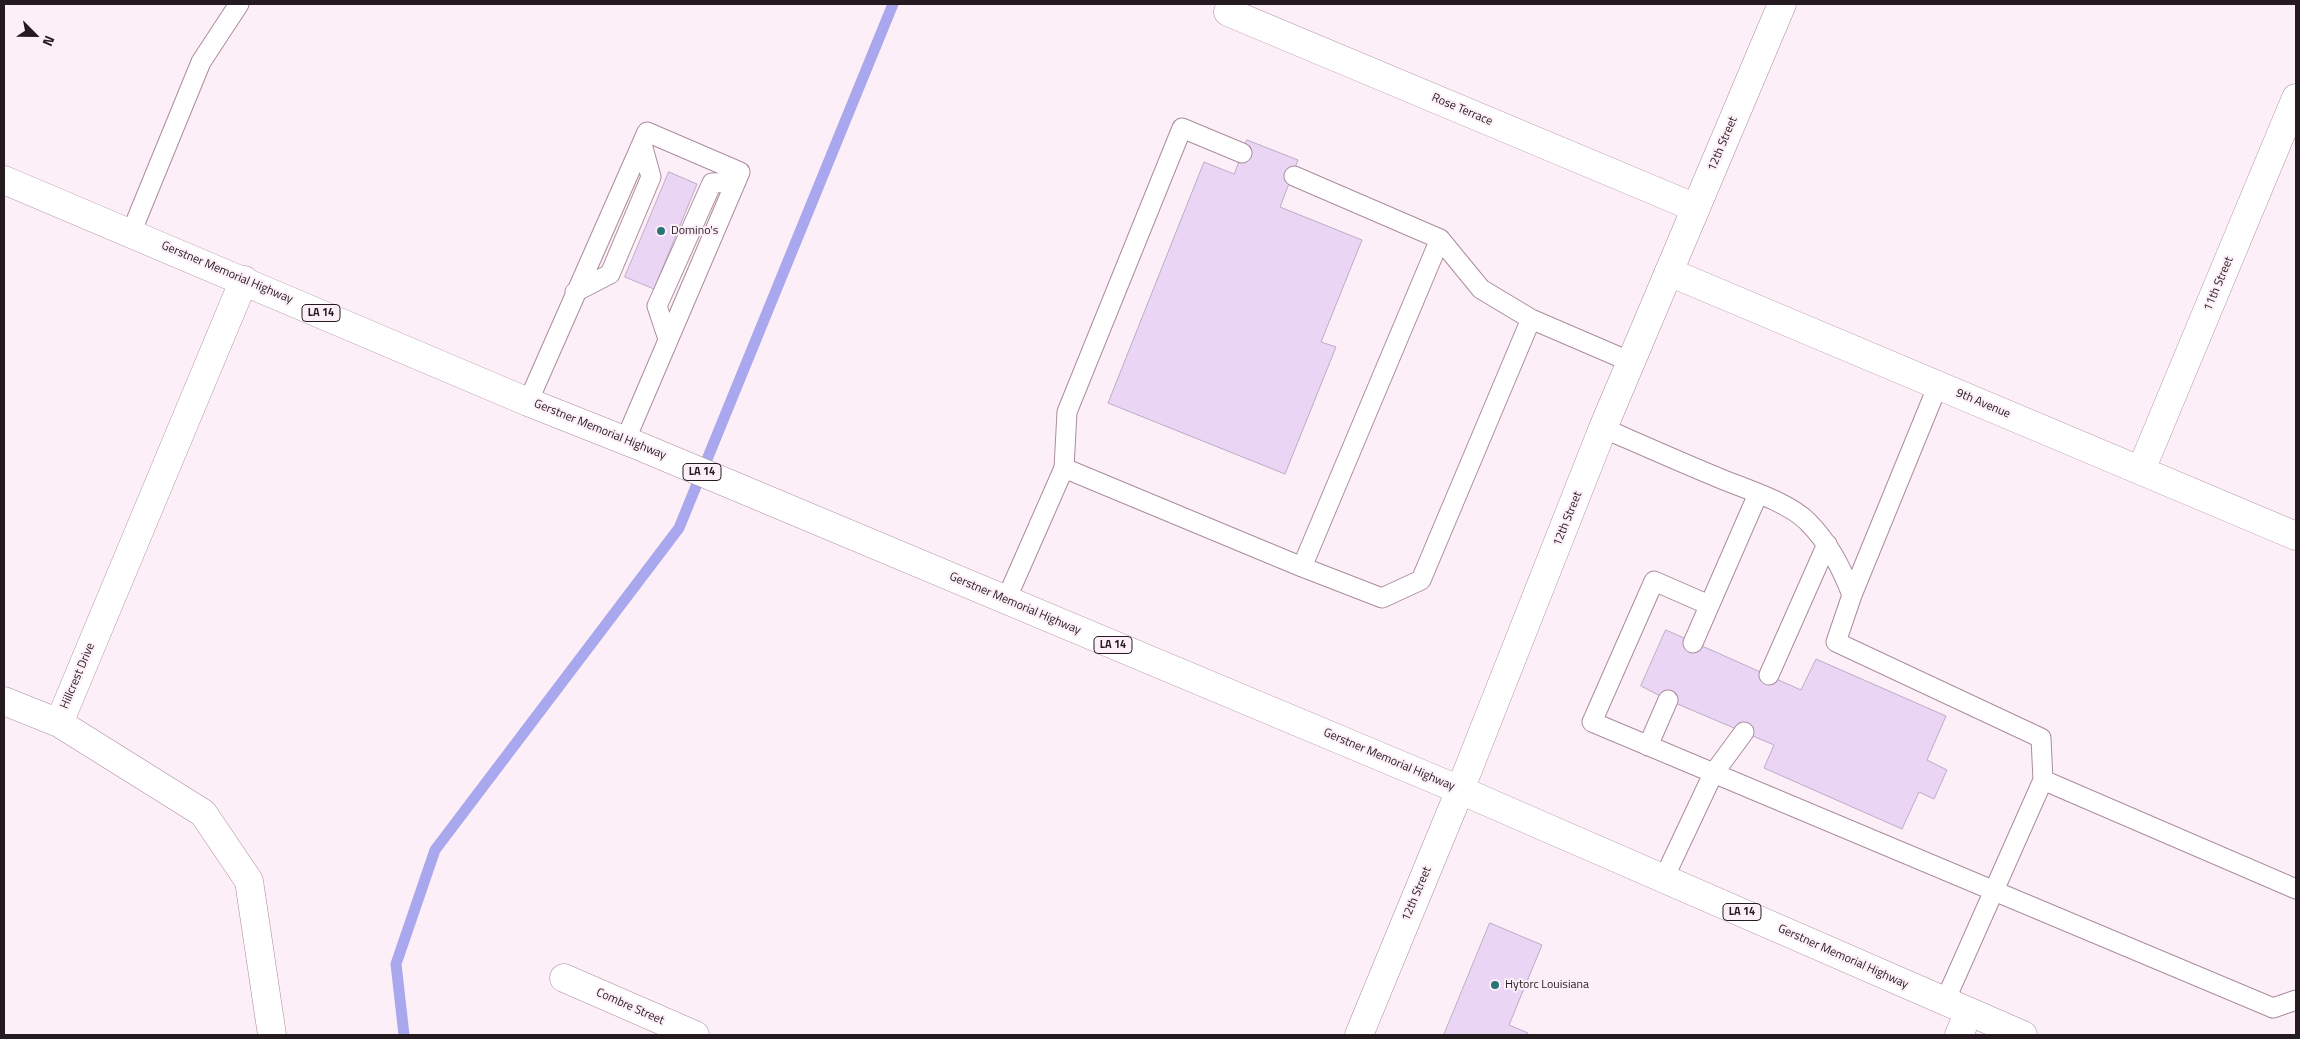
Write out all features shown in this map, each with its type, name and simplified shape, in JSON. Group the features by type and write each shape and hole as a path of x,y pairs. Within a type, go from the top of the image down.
{"main road":[{"name":"12th Street","path":"1358,1035 1460,790 1603,428 1782,4"},
{"name":"Rose Terrace","path":"1229,8 1696,208"},
{"name":"11th Street","path":"2141,470 2296,98"},
{"name":"Gerstner Memorial Highway","path":"4,180 244,280 528,402 632,443 1460,790 1664,878 1958,1016 2023,1035"},
{"name":"9th Avenue","path":"1669,272 2296,536"},
{"name":"Hillcrest Drive","path":"244,280 59,723 203,813 249,881 272,1035"},
{"path":"4,701 59,723"},
{"name":"Combre Street","path":"564,978 696,1035"}],"lane":[{"path":"132,233 201,62 239,4"},
{"path":"1006,600 1064,468 1066,412 1182,128 1242,153"},
{"path":"528,402 647,132 662,137 740,172 668,340 632,443"},
{"path":"1294,176 1440,239 1481,290 1531,319 1632,362"},
{"path":"1302,567 1440,239"},
{"path":"1064,468 1302,567 1382,598 1421,580 1531,319"},
{"path":"1938,385 1852,595 1836,642 2041,738 2043,780 1995,891 1958,1016"},
{"path":"1603,428 1758,494 1791,510 1806,520 1827,544 1840,565 1852,595"},
{"path":"1693,643 1758,494"},
{"path":"1769,676 1827,544"},
{"path":"1708,605 1654,581 1592,722 2273,1008 2296,1000"},
{"path":"1648,746 1668,700"},
{"path":"1664,878 1713,774 1744,732"},
{"path":"2043,780 2296,889"}],"building":[{"path":"1247,140 1298,160 1280,207 1362,240 1321,342 1336,347 1285,474 1108,403 1204,162 1234,174"},
{"name":"Domino's","path":"669,172 697,184 654,289 625,277"},
{"path":"1666,630 1801,690 1816,659 1946,716 1927,760 1947,770 1934,799 1919,792 1902,829 1764,768 1774,745 1668,700 1641,686"},
{"name":"Hytorc Louisiana","path":"1490,923 1542,945 1509,1025 1528,1033 1527,1035 1444,1035"}],"waterway":[{"path":"404,1035 396,964 435,850 679,528 893,4"}],"place":[{"name":"Domino's","path":"661,231"},
{"name":"Hytorc Louisiana","path":"1495,985"}]}
